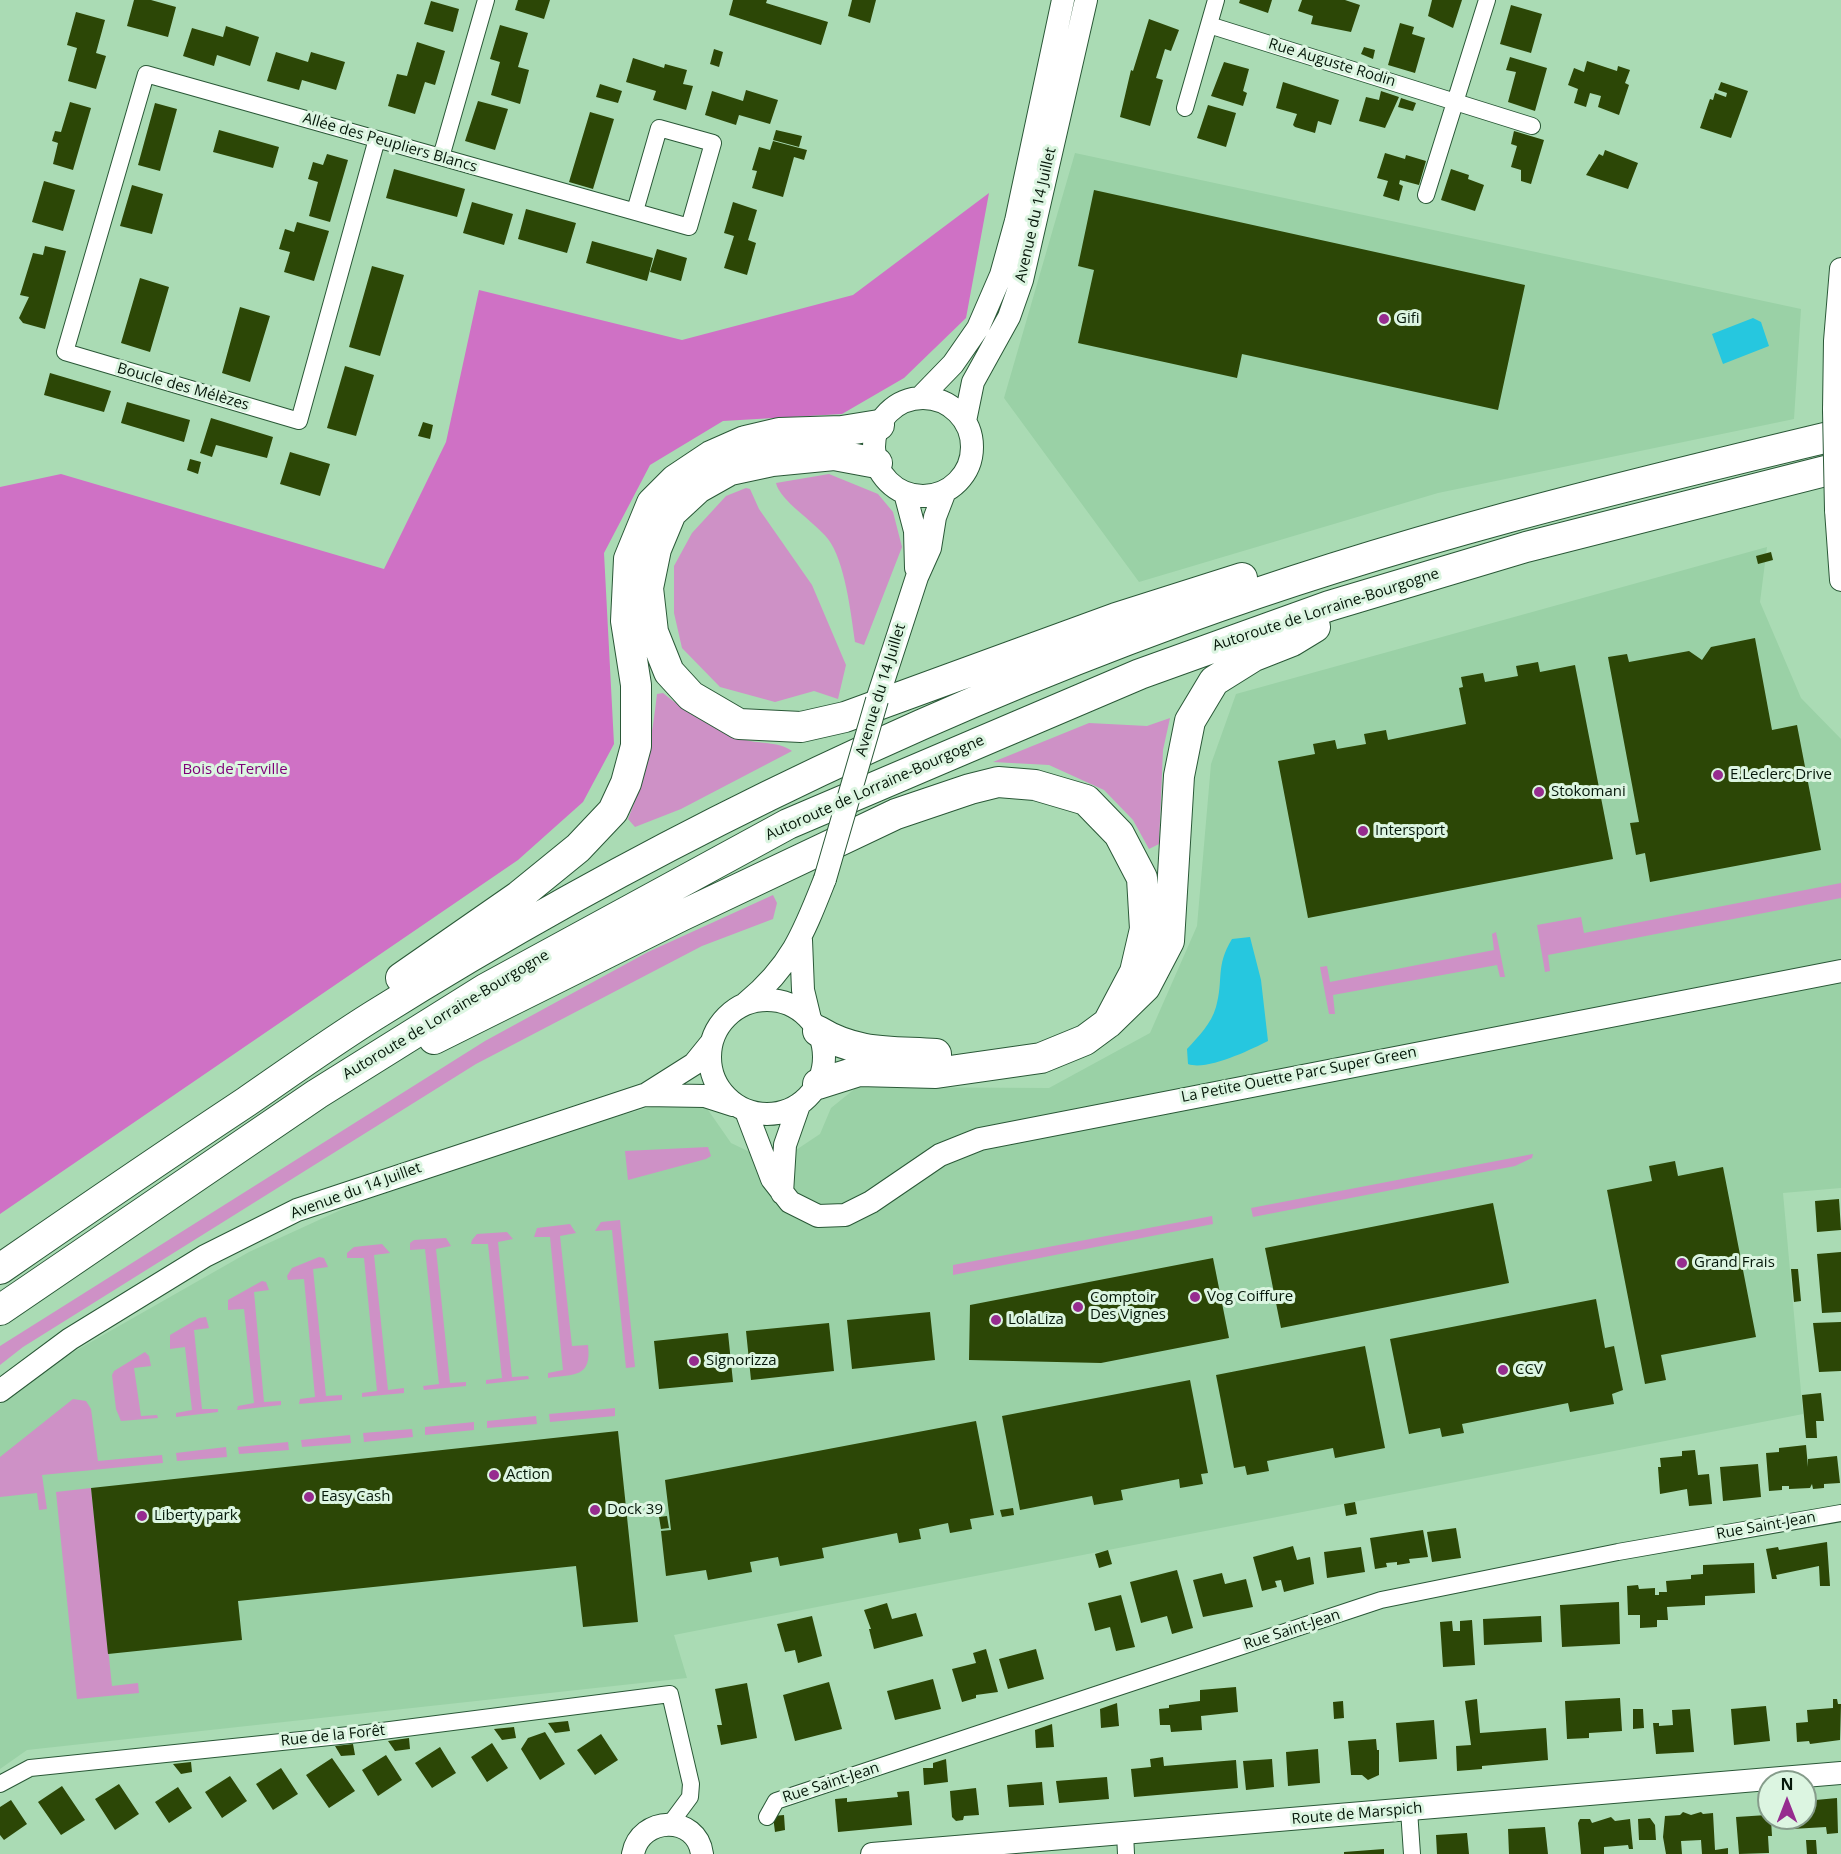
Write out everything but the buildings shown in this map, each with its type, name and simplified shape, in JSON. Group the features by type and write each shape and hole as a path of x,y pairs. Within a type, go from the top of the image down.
{"highway":[{"path":"0,1269 371,1017 527,925 653,855 775,794 931,721 1052,670 1182,620 1329,569 1837,422"},
{"path":"371,1017 387,987 519,896 578,848 613,811 626,783 636,746 636,685 626,621 629,559 652,502 675,480 693,468 745,441 779,433 842,431 879,425"},
{"path":"877,463 834,454 772,461 730,470 698,488 671,513 656,549 648,588 649,599 653,632 669,672 691,696 739,724 801,727 845,717 1116,618 1283,565 1329,569"},
{"name":"Autoroute de Lorraine-Bourgogne","path":"0,1310 317,1094 485,989 788,824 1140,674 1374,591 1526,547 1841,467"},
{"path":"808,1095 859,1071 936,1073 1041,1058 1085,1040 1107,1023 1145,987 1169,941 1179,776 1190,721 1214,681 1254,656 1292,641 1374,591"},
{"path":"317,1094 499,1009 681,916 896,814 969,789 998,782 1035,784 1086,800 1119,834 1142,878 1145,929 1135,972 1107,1023"},
{"path":"814,1025 838,1043 859,1049 945,1054 992,1065"}],"main road":[{"name":"Avenue du 14 Juillet","path":"920,398 953,364 978,328 1001,275 1016,220 1063,0"},
{"name":"Avenue du 14 Juillet","path":"965,421 974,382 1009,317 1022,280 1086,0"},
{"path":"1841,269 1835,341 1836,510 1841,580"},
{"path":"920,398 945,403 965,421 972,440 969,465 963,476 945,491 918,496 905,493 888,481 877,463 875,437 879,425 896,406 920,398"},
{"name":"Avenue du 14 Juillet","path":"747,1003 769,985 801,940 825,879 877,700 917,577 930,548 935,517 945,491"},
{"name":"Avenue du 14 Juillet","path":"905,493 915,531 917,577"},
{"name":"Avenue du 14 Juillet","path":"801,940 803,990 814,1025"},
{"name":"La Petite Ouette Parc Super Green","path":"740,1108 772,1179 782,1193 795,1205 818,1216 845,1215 871,1202 940,1155 980,1139 1841,971"},
{"path":"782,1193 785,1145 808,1095 824,1058 814,1025 800,1010 774,1000 747,1003 723,1019 711,1043 710,1071 719,1089 740,1108 773,1114 808,1095"},
{"name":"Avenue du 14 Juillet","path":"0,1391 70,1339 205,1256 297,1210 644,1095 694,1064 711,1043"},
{"name":"Avenue du 14 Juillet","path":"644,1095 705,1096 740,1108"},
{"name":"Route de Marspich","path":"873,1854 1126,1844 1409,1810 1841,1773"},
{"path":"633,1854 640,1837 648,1829 670,1824 690,1831 697,1839 702,1854"}],"street":[{"path":"441,157 486,0"},
{"path":"1185,108 1215,0"},
{"path":"1426,195 1487,0"},
{"name":"Rue Auguste Rodin","path":"1209,25 1532,126"},
{"name":"Allée des Peupliers Blancs","path":"146,74 689,227 713,143 659,128 634,211"},
{"name":"Boucle des Mélèzes","path":"146,74 65,352 298,421 377,139"},
{"name":"Rue Saint-Jean","path":"767,1817 776,1801 1381,1600 1618,1552 1841,1513"},
{"name":"Rue de la Forêt","path":"0,1784 30,1768 359,1734 670,1694 691,1784 690,1797 670,1824"},
{"path":"1409,1810 1412,1854"}],"shaded area":[{"path":"1075,153 1801,309 1794,419 1438,493 1139,582 1004,398"},
{"path":"829,474 878,494 893,512 902,547 864,645 855,642 843,574 834,549 822,532 784,497 776,483"},
{"path":"746,488 750,489 759,509 812,585 846,665 838,699 814,691 775,702 720,687 682,648 674,613 674,566 692,533 726,496"},
{"path":"1767,547 1760,602 1801,698 1841,739 1841,1188 1783,1193 1803,1414 674,1635 687,1678 27,1750 0,1769 0,1404 47,1367 249,1252 356,1203 589,1124 677,1100 706,1107 731,1143 754,1154 793,1152 820,1134 831,1108 857,1087 1049,1088 1150,1033 1197,926 1211,764 1236,694"},
{"path":"663,693 699,718 729,734 746,740 780,745 792,751 681,809 635,827 628,819 647,758 657,694"},
{"path":"1170,718 1163,750 1159,844 1149,849 1133,820 1104,790 1049,765 993,762 1089,723 1147,726"},
{"path":"1841,883 1841,898 1548,955 1550,971 1545,972 1537,925 1581,917 1584,933"},
{"path":"773,895 777,903 773,919 702,946 476,1064 23,1347 0,1365 0,1346 485,1041 648,952"},
{"path":"1496,932 1505,977 1500,977 1497,965 1333,995 1335,1014 1329,1014 1320,967 1327,966 1330,982 1494,950 1492,934"},
{"path":"708,1147 711,1156 706,1159 628,1180 625,1151"},
{"path":"1533,1154 1532,1158 1515,1166 1253,1217 1251,1208"},
{"path":"1212,1216 1213,1224 953,1275 953,1265"},
{"path":"620,1220 635,1367 626,1368 612,1230 595,1231 601,1222"},
{"path":"570,1224 576,1233 560,1236 572,1346 588,1345 587,1364 584,1369 573,1375 548,1378 548,1373 563,1370 550,1237 534,1237 537,1228"},
{"path":"507,1232 513,1239 498,1242 512,1377 528,1376 529,1379 486,1384 486,1380 502,1378 488,1244 471,1244 477,1234"},
{"path":"446,1238 451,1246 436,1249 450,1383 466,1382 466,1386 424,1390 423,1386 439,1384 425,1249 410,1250 410,1243 414,1240"},
{"path":"382,1244 390,1253 374,1255 388,1390 404,1388 404,1393 362,1397 362,1393 377,1391 364,1258 347,1258 347,1253 354,1247"},
{"path":"319,1257 324,1258 328,1267 313,1269 326,1396 342,1395 342,1400 299,1404 300,1399 315,1397 304,1279 288,1280 287,1276 292,1268"},
{"path":"262,1281 266,1282 269,1290 254,1292 264,1402 281,1401 281,1405 237,1410 238,1406 254,1403 244,1309 228,1310 228,1300"},
{"path":"206,1317 209,1328 194,1330 202,1409 218,1409 218,1412 176,1417 176,1413 192,1410 185,1347 170,1349 170,1335 199,1318"},
{"path":"145,1352 149,1356 151,1366 134,1368 141,1416 157,1415 158,1418 121,1421 116,1409 112,1375 114,1371"},
{"path":"73,1399 86,1401 91,1409 98,1461 162,1455 163,1463 42,1475 47,1509 39,1510 37,1493 0,1497 0,1457"},
{"path":"615,1408 615,1416 550,1422 549,1414"},
{"path":"536,1416 537,1424 487,1428 487,1421"},
{"path":"474,1422 474,1430 425,1435 425,1427"},
{"path":"412,1429 413,1437 364,1442 363,1433"},
{"path":"350,1435 351,1443 302,1447 301,1440"},
{"path":"288,1442 289,1450 239,1454 238,1447"},
{"path":"226,1447 227,1457 177,1461 176,1453"},
{"path":"91,1488 112,1686 138,1683 139,1693 77,1699 56,1492"}],"green space":[{"name":"Bois de Terville","path":"989,193 966,318 904,378 842,414 723,421 650,465 604,553 614,744 583,802 518,860 0,1214 0,487 61,474 384,569 446,442 479,290 682,340 853,295"}],"water":[{"path":"1753,318 1761,322 1769,346 1723,364 1712,334"},
{"path":"1250,937 1261,980 1268,1041 1217,1062 1206,1065 1188,1064 1187,1049 1208,1024 1216,1007 1223,957 1232,939"}],"place":[{"name":"Gifi","path":"1384,319"},
{"name":"E.Leclerc Drive","path":"1718,775"},
{"name":"Stokomani","path":"1539,792"},
{"name":"Intersport","path":"1363,831"},
{"name":"Grand Frais","path":"1682,1263"},
{"name":"Vog Coiffure","path":"1195,1297"},
{"name":"Comptoir Des Vignes","path":"1078,1307"},
{"name":"LolaLiza","path":"996,1320"},
{"name":"Signorizza","path":"694,1361"},
{"name":"CCV","path":"1503,1370"},
{"name":"Action","path":"494,1475"},
{"name":"Easy Cash","path":"309,1497"},
{"name":"Dock 39","path":"595,1510"},
{"name":"Liberty park","path":"142,1516"}]}
